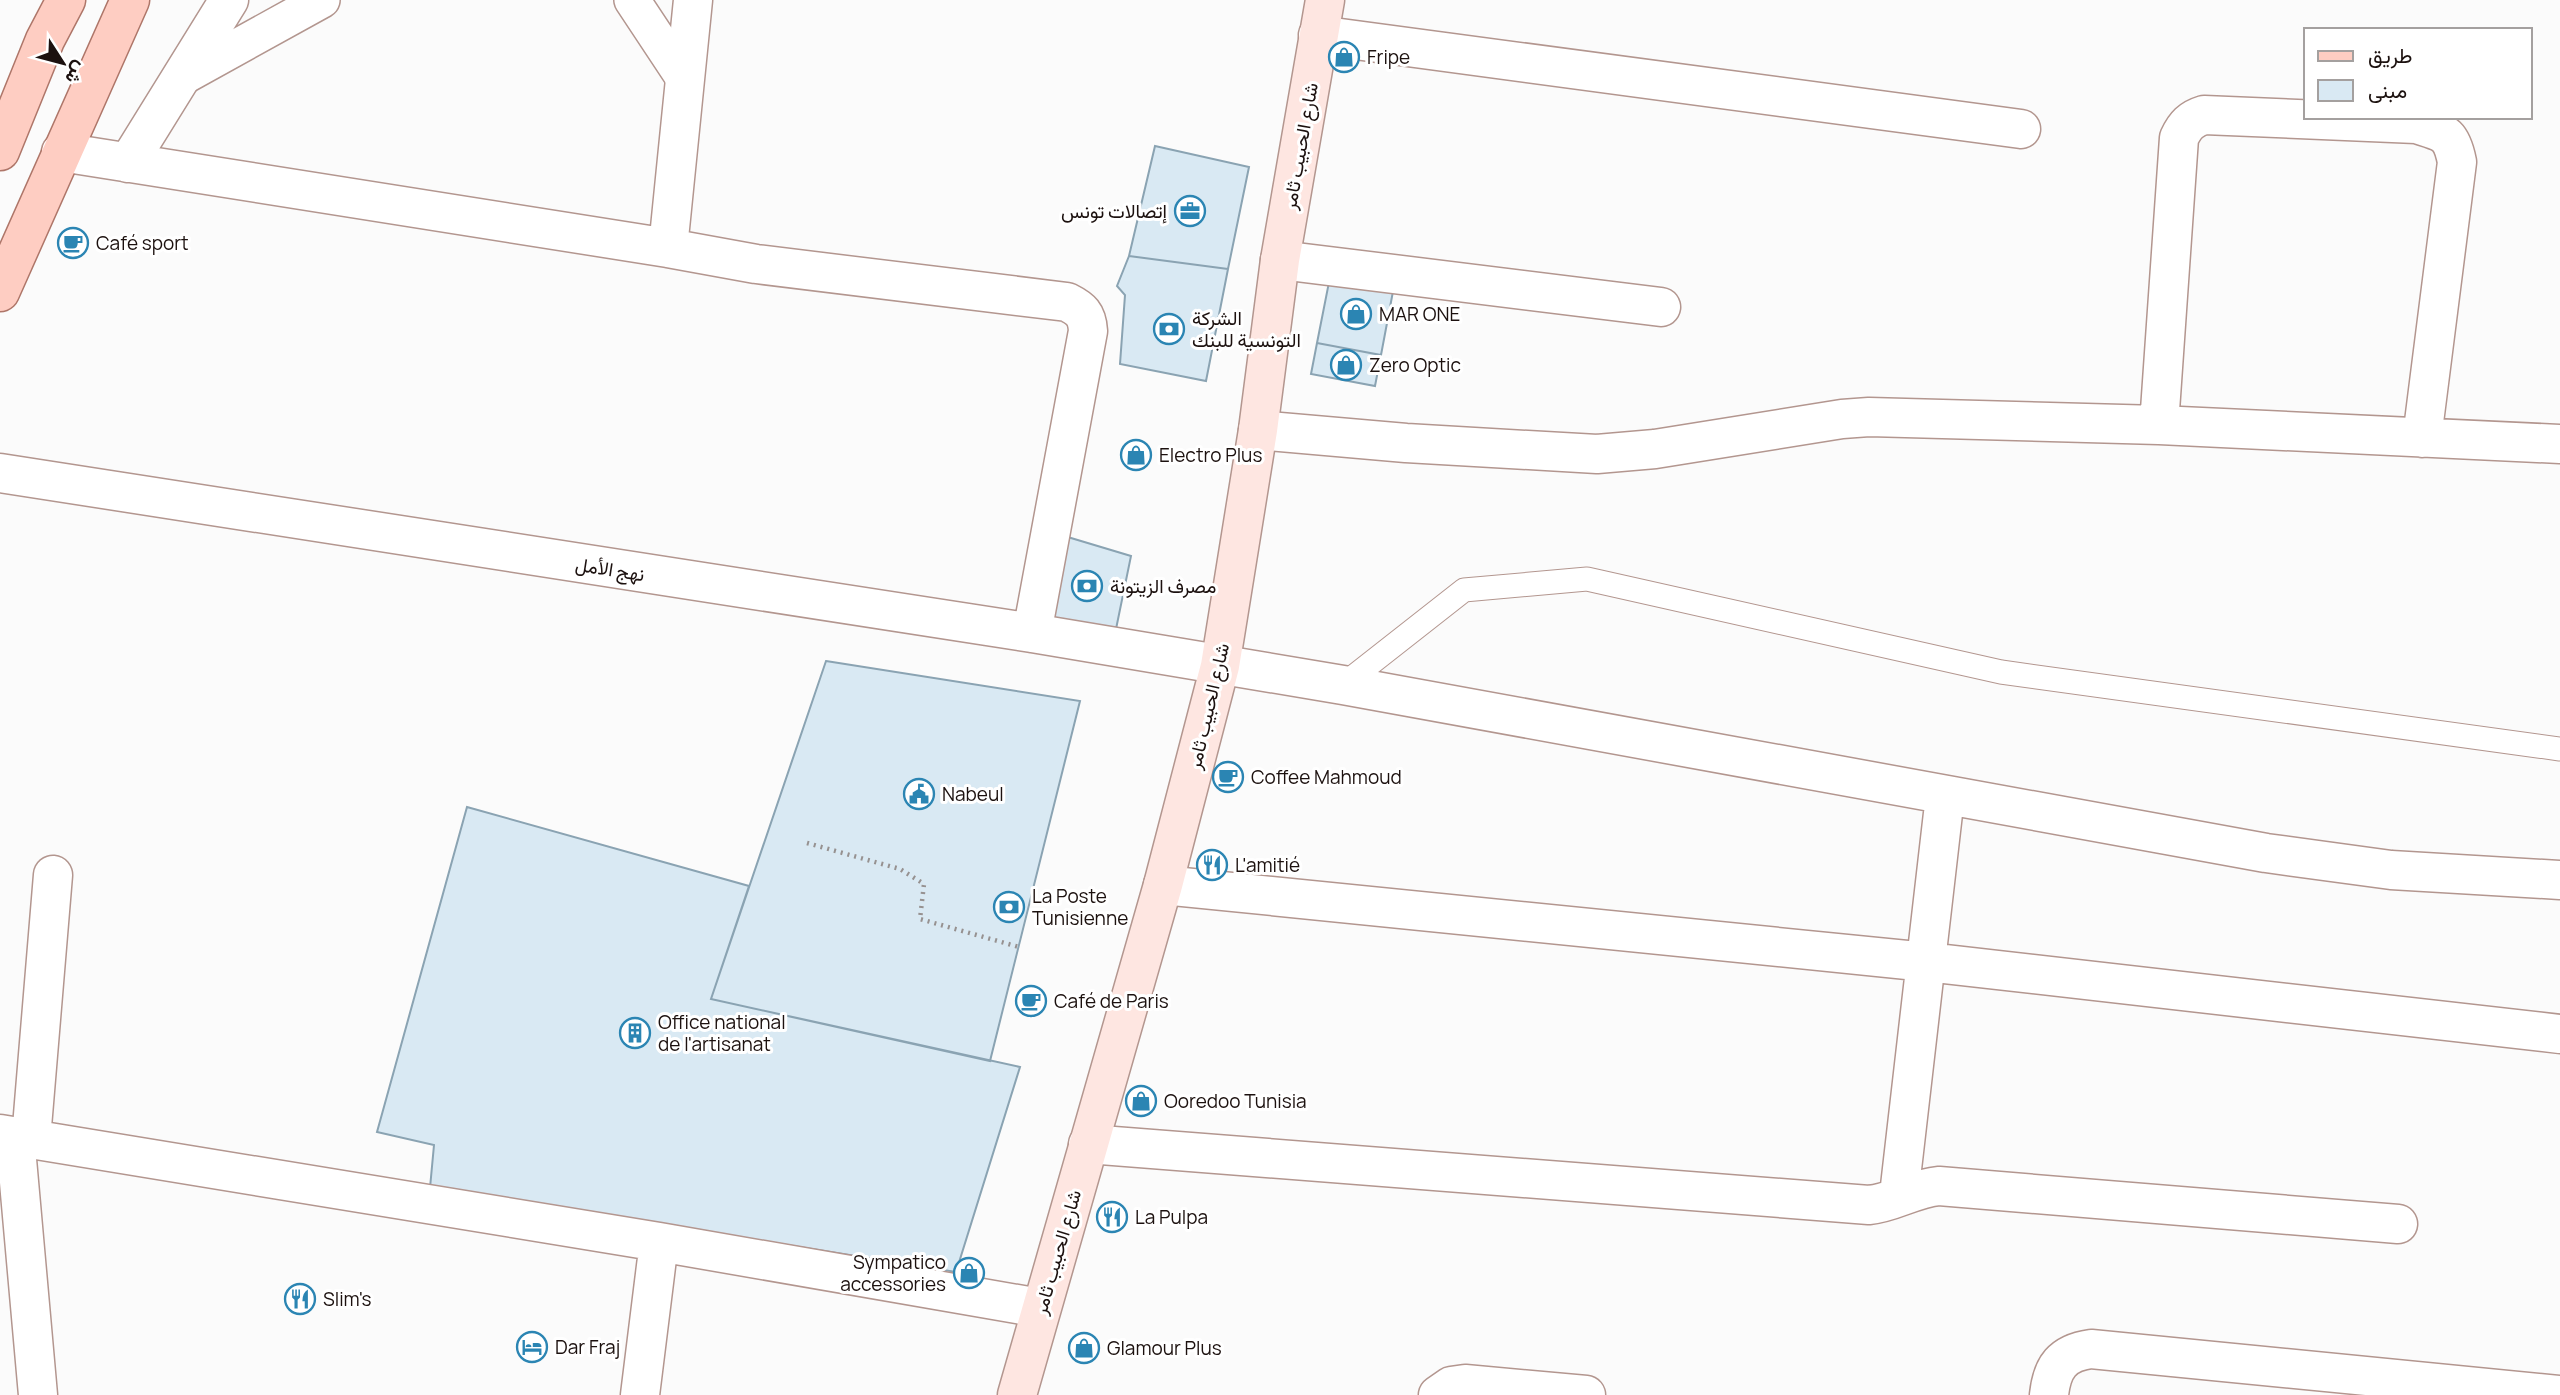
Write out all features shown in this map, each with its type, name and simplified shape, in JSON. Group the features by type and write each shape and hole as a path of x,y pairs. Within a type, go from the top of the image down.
{"main road":[{"path":"0,151 45,40 66,0"},
{"path":"0,292 130,0"},
{"name":"شارع الحبيب ثامر","path":"1017,1395 1163,885 1220,666 1258,430 1280,260 1322,18"}],"street":[{"path":"128,163 229,0"},
{"path":"181,78 322,0"},
{"path":"632,0 685,80"},
{"path":"668,248 693,0"},
{"path":"1322,18 2021,130"},
{"path":"2159,425 2179,138 2184,127 2192,119 2204,115 2416,124 2441,132 2453,142 2457,162 2422,438"},
{"path":"61,152 756,264 1067,302 1080,309 1087,317 1088,331 1032,633"},
{"path":"1280,260 1661,307"},
{"path":"1258,430 1406,443 1597,454 1645,451 1868,417 2159,425 2560,444"},
{"name":"نهج الأمل","path":"0,474 1032,633 1343,685 2266,853 2391,870 2560,880"},
{"path":"1899,1195 1945,796"},
{"path":"38,1395 15,1137 53,875"},
{"path":"1163,885 1927,962 2560,1034"},
{"path":"15,1137 659,1242 1040,1308"},
{"path":"1088,1144 1869,1205 1924,1187 1939,1186 2398,1224"},
{"path":"640,1395 659,1242"},
{"path":"2049,1395 2051,1378 2063,1359 2076,1351 2091,1349 2560,1395"},
{"path":"1438,1395 1451,1386 1465,1384 1586,1395"}],"lane":[{"path":"1343,685 1464,590 1587,579 2001,672 2560,749"}],"path":[{"path":"807,843 900,869 924,884 920,919 1019,947"}],"building":[{"name":"إتصالات تونس","path":"1155,146 1249,167 1228,269 1129,256"},
{"name":"الشركة التونسية للبنك","path":"1129,256 1228,269 1206,381 1120,364 1125,295 1117,286"},
{"name":"MAR ONE","path":"1330,277 1394,286 1381,355 1317,343"},
{"name":"Zero Optic","path":"1317,343 1381,355 1375,386 1311,374"},
{"name":"مصرف الزيتونة","path":"1061,535 1131,556 1116,629 1042,616"},
{"name":"Nabeul","path":"826,661 1080,701 990,1061 711,999"},
{"name":"Office national de l'artisanat","path":"467,807 749,886 711,999 1020,1067 956,1272 430,1188 434,1145 377,1132"}],"place":[{"name":"Fripe","path":"1344,57"},
{"name":"إتصالات تونس","path":"1190,211"},
{"name":"Café sport","path":"73,243"},
{"name":"MAR ONE","path":"1356,314"},
{"name":"الشركة التونسية للبنك","path":"1169,329"},
{"name":"Zero Optic","path":"1346,365"},
{"name":"Electro Plus","path":"1136,455"},
{"name":"مصرف الزيتونة","path":"1087,586"},
{"name":"Coffee Mahmoud","path":"1228,777"},
{"name":"Nabeul","path":"919,794"},
{"name":"L'amitié","path":"1212,865"},
{"name":"La Poste Tunisienne","path":"1009,907"},
{"name":"Café de Paris","path":"1031,1001"},
{"name":"Office national de l'artisanat","path":"635,1033"},
{"name":"Ooredoo Tunisia","path":"1141,1101"},
{"name":"La Pulpa","path":"1112,1217"},
{"name":"Sympatico accessories","path":"969,1273"},
{"name":"Slim's","path":"300,1299"},
{"name":"Dar Fraj","path":"532,1347"},
{"name":"Glamour Plus","path":"1084,1348"}]}
